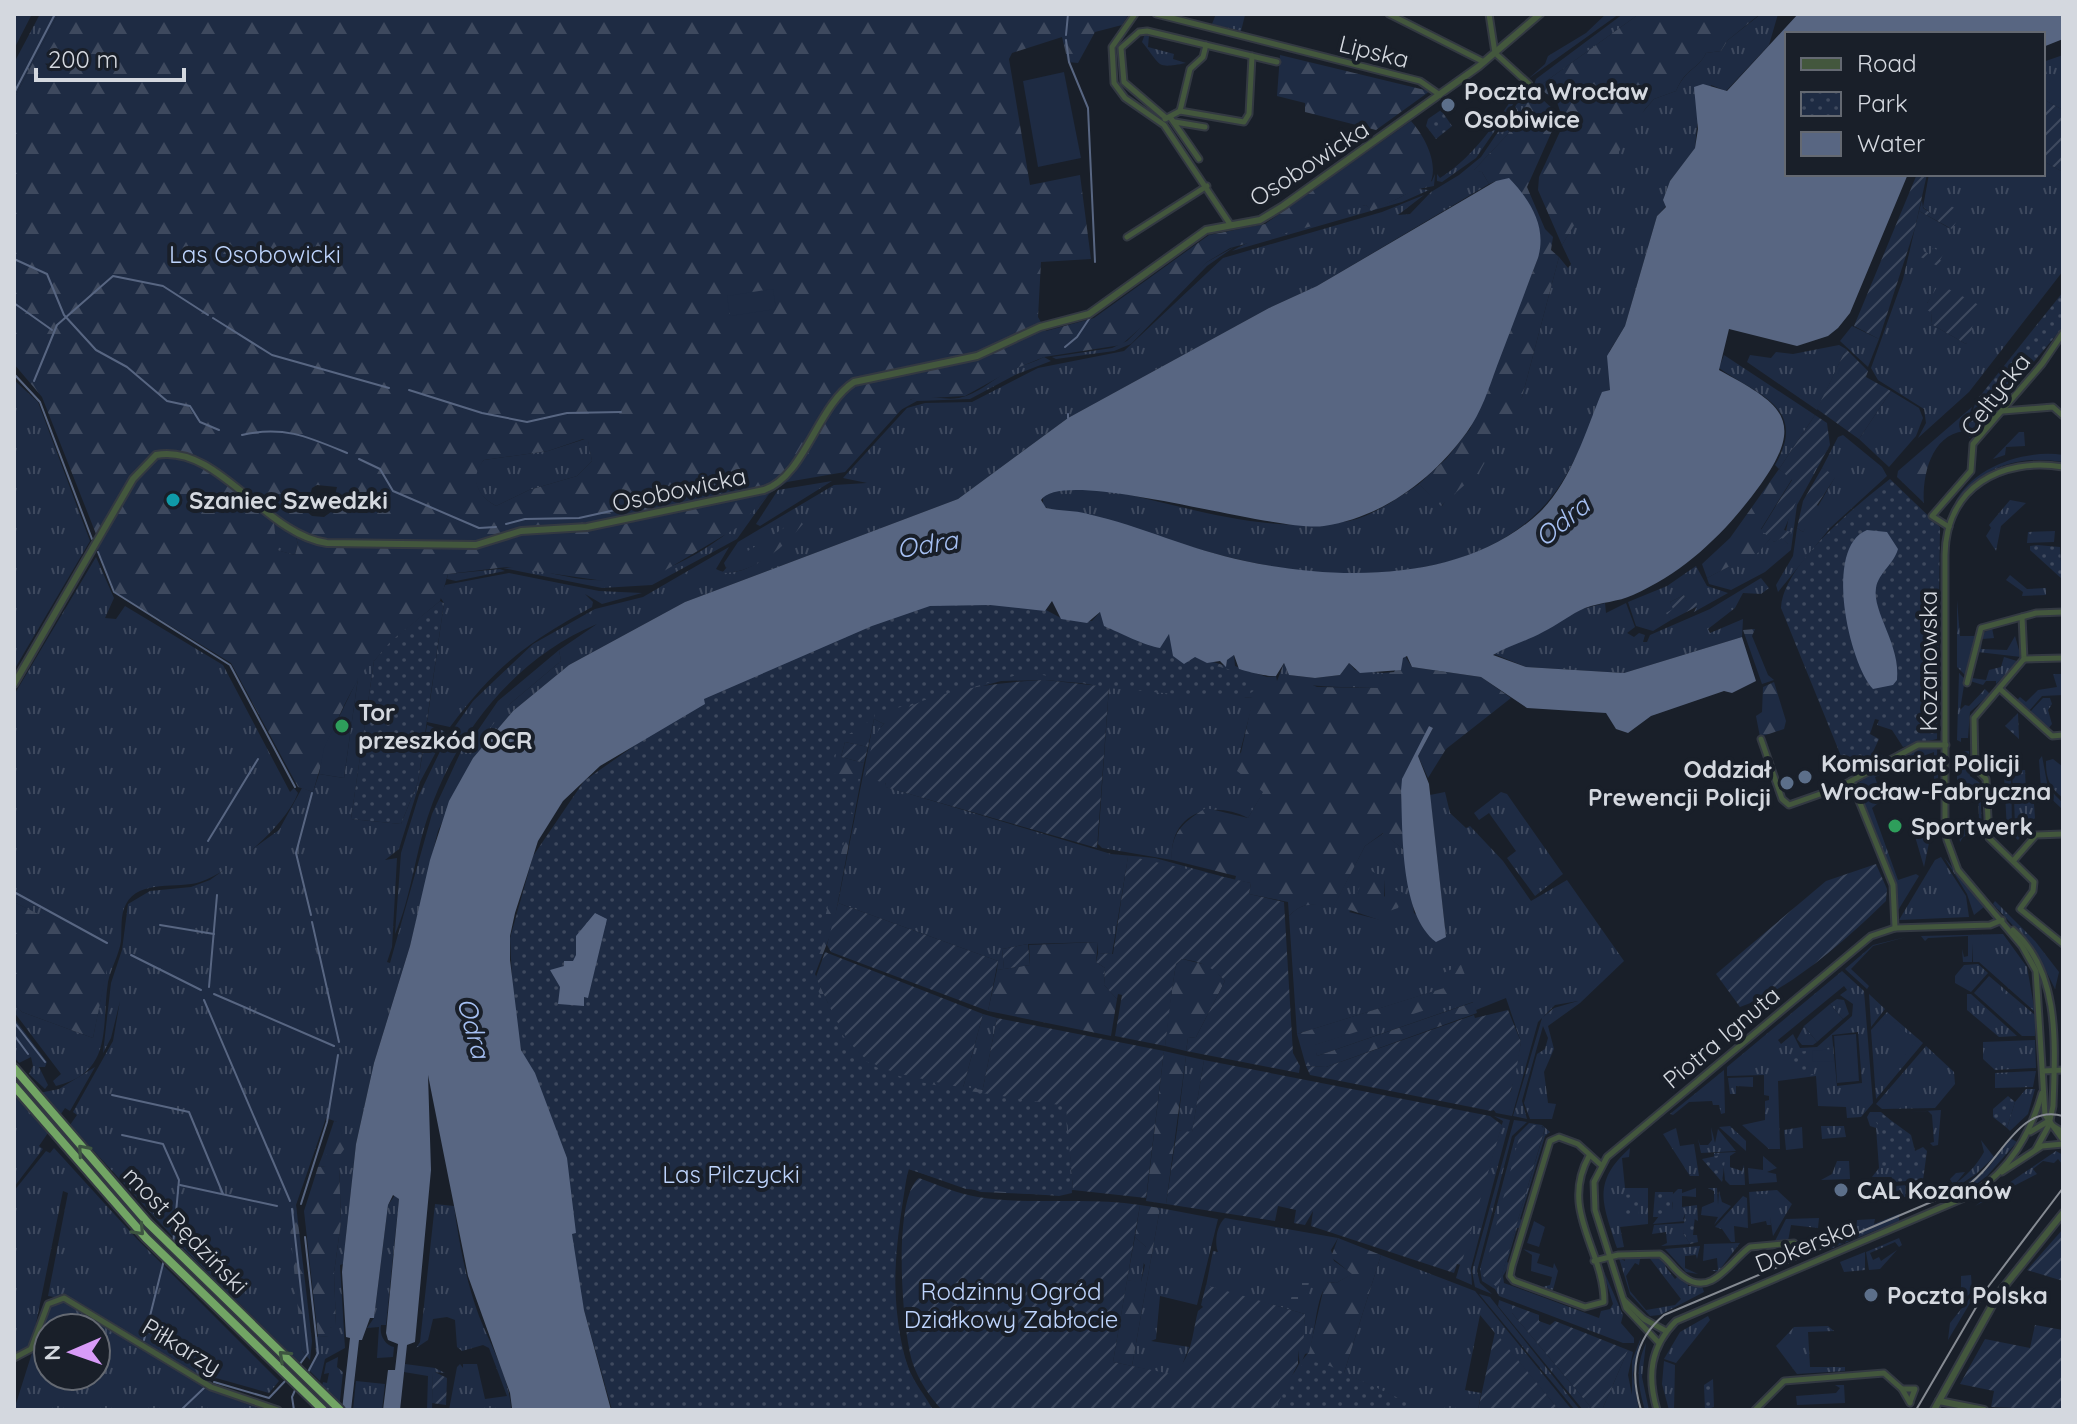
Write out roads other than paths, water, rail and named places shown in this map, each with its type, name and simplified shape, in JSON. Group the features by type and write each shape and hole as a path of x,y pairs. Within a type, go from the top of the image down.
{"highway":[{"name":"most Rędziński","path":"14,1068 148,1223 340,1410"},
{"name":"most Rędziński","path":"14,1086 146,1238 323,1410"}],"street":[{"path":"1135,14 1114,43 1114,83 1125,98 1168,120 1205,127"},
{"name":"Lipska","path":"1156,14 1420,81 1440,95"},
{"path":"1489,14 1495,53 1529,84"},
{"name":"Osobowicka","path":"14,684 133,479 156,455 177,455 200,462 247,499 303,536 327,543 476,545 521,531 587,527 760,491 784,477 839,395 854,382 977,356 1040,327 1089,314 1206,230 1255,221 1273,213 1440,95 1540,14"},
{"path":"1391,15 1484,62"},
{"path":"1199,159 1168,120 1127,87 1121,48 1144,31 1277,62"},
{"path":"1168,120 1180,111 1190,69 1203,57 1206,45"},
{"path":"1180,111 1237,124 1244,122 1249,114 1252,56"},
{"path":"1168,120 1230,224"},
{"path":"1127,237 1207,186"},
{"name":"Celtycka","path":"1949,527 1932,516 1971,471 1973,444 2016,395 2063,333"},
{"path":"2016,395 2018,410"},
{"path":"2002,411 2053,407 2063,416"},
{"name":"Kozanowska","path":"2060,1129 2054,1102 2050,994 2035,954 1964,878 1950,849 1945,818 1945,555 1949,527 1971,491 1996,473 2026,464 2063,467"},
{"path":"1967,683 1980,629 2022,617 2063,612"},
{"path":"2022,617 2024,659 1974,718 1975,768 1986,779 1989,838 2034,882 2033,891 2020,908 2063,944"},
{"path":"2024,659 2063,658"},
{"path":"2000,689 2052,736 2063,735"},
{"path":"1761,739 1782,799 1789,805 1851,781 1918,745 1946,745"},
{"path":"1851,781 1893,885 1895,928"},
{"path":"2014,860 2036,835 2063,834"},
{"name":"Kozanowska","path":"2002,920 2034,965 2041,998 2043,1088 2048,1125"},
{"name":"Piotra Ignuta","path":"1601,1165 1871,936 1895,928 1990,925 2002,920"},
{"path":"2041,998 2050,994"},
{"path":"2044,1071 2063,1070"},
{"name":"Kozanowska","path":"2027,1136 2043,1088"},
{"name":"Kozanowska","path":"2048,1125 2054,1102"},
{"path":"2027,1136 2036,1126 2048,1125 2063,1142"},
{"name":"Kozanowska","path":"2048,1125 2060,1129"},
{"name":"Dokerska","path":"2036,1149 2048,1125"},
{"name":"Dokerska","path":"2001,1172 2027,1136"},
{"path":"1589,1156 1581,1177 1578,1198 1605,1299 1595,1307 1585,1307 1520,1284 1510,1276 1550,1141 1564,1138 1589,1156 1601,1165 1593,1200 1623,1299 1630,1314 1662,1337"},
{"name":"Dokerska","path":"1662,1337 1694,1310 1970,1195 2036,1149 2063,1142"},
{"path":"1934,1410 2005,1284 2063,1213"},
{"name":"Dokerska","path":"1594,1261 1609,1256 1660,1254 1685,1278 1695,1281 1722,1276 1750,1247 1794,1243"},
{"name":"Piłkarzy","path":"14,1358 31,1349 48,1304 64,1298 211,1387 278,1410"},
{"path":"1623,1299 1662,1337"},
{"path":"1657,1410 1650,1372 1662,1337"},
{"path":"1755,1410 1784,1381 1884,1373 1902,1389"},
{"path":"1939,1401 1984,1410"}],"water":[{"name":"Odra","path":"1798,14 2063,14 2063,39 2045,46 2045,32 1785,32 1785,176 1907,176 1850,313 1828,336 1797,346 1729,329 1719,370 1771,403 1780,415 1784,428 1783,443 1761,484 1720,533 1671,574 1627,597 1585,608 1493,655 1526,667 1624,673 1742,637 1756,681 1732,693 1724,691 1651,716 1628,733 1616,729 1606,713 1527,708 1481,677 1412,667 1407,656 1403,658 1401,670 1360,673 1349,663 1340,675 1315,678 1289,675 1284,663 1276,676 1242,670 1234,655 1227,660 1226,667 1220,661 1207,663 1195,657 1184,664 1173,656 1169,634 1160,648 1154,647 1104,626 1100,612 1087,623 1061,619 1052,601 1045,611 990,605 930,606 872,626 704,699 705,704 600,766 563,801 538,841 510,936 521,1050 535,1073 567,1158 576,1233 572,1234 584,1310 611,1410 498,1410 512,1408 510,1393 468,1276 428,1075 431,1170 415,1342 407,1345 400,1410 383,1410 388,1370 395,1370 398,1344 388,1340 386,1333 399,1199 393,1195 388,1205 374,1318 370,1318 362,1340 359,1340 351,1410 342,1410 350,1338 346,1337 342,1272 356,1144 374,1063 410,946 430,860 449,801 473,758 513,711 569,665 685,602 958,499 1068,418 1269,308 1317,286 1496,181 1509,178 1530,205 1539,225 1538,258 1476,417 1454,449 1405,493 1366,514 1324,526 1261,520 1172,502 1088,490 1058,491 1041,500 1046,508 1108,519 1205,551 1282,568 1320,572 1400,571 1438,564 1475,552 1509,535 1540,512 1561,486 1602,392 1610,390 1607,356 1625,326 1657,216 1666,207 1663,200 1670,181 1695,148 1698,129 1694,87 1703,84 1727,91"},
{"path":"1867,530 1887,532 1898,549 1876,588 1878,608 1895,654 1897,680 1893,685 1873,689 1856,656 1849,632 1843,581 1846,558 1854,541"},
{"path":"1429,726 1433,728 1418,756 1429,784 1446,937 1436,942 1424,929 1410,894 1403,851 1401,791 1402,779"},
{"path":"595,913 607,919 588,998 584,997 584,1006 558,1004 560,987 550,970 564,966 564,961 573,961 576,936"}],"waterway":[{"path":"14,93 55,14"},
{"path":"340,14 395,14"},
{"path":"1066,35 1068,14"},
{"path":"1066,40 1069,62 1088,108 1095,262"},
{"path":"14,259 47,274 64,315 96,350 127,367 167,401 190,406 200,422 219,430"},
{"path":"34,381 57,325 113,276 163,286 208,315"},
{"path":"14,303 52,330"},
{"path":"1065,347 1077,337 1091,316"},
{"path":"213,318 272,355 389,388"},
{"path":"14,374 40,402 92,539"},
{"path":"409,390 482,413 527,422 567,413 621,412"},
{"path":"242,435 270,431 296,434 347,453"},
{"path":"359,459 380,469 393,491 479,528 496,527"},
{"path":"506,524 525,519 579,518 647,503"},
{"path":"98,552 114,592 230,665 295,787"},
{"path":"208,841 258,759"},
{"path":"311,915 296,853 312,793"},
{"path":"14,892 107,943"},
{"path":"209,987 217,895"},
{"path":"312,922 339,1042"},
{"path":"160,925 214,934"},
{"path":"131,955 201,990"},
{"path":"214,994 334,1046"},
{"path":"204,1000 290,1201"},
{"path":"14,1022 45,1062"},
{"path":"14,1035 28,1054"},
{"path":"301,1204 327,1122 338,1055"},
{"path":"112,1095 189,1112 223,1194"},
{"path":"122,1135 163,1144 179,1180 173,1245"},
{"path":"180,1185 277,1206"},
{"path":"292,1209 308,1353 300,1364"},
{"path":"305,1237 318,1353 307,1374"},
{"path":"144,1340 164,1260"},
{"path":"214,1382 269,1398 288,1378"},
{"path":"181,1410 204,1388"},
{"path":"294,1410 292,1397 296,1388"}],"tram line":[{"path":"1641,1410 1635,1371 1637,1358 1646,1336 1664,1315 1962,1189 1975,1179 2020,1128 2033,1119 2047,1115 2063,1116"},
{"path":"1916,1410 1988,1287 2063,1188"}],"place":[{"name":"Poczta Wrocław Osobiwice","path":"1448,105"},
{"name":"Szaniec Szwedzki","path":"173,500"},
{"name":"Tor przeszkód OCR","path":"342,726"},
{"name":"Komisariat Policji Wrocław-Fabryczna","path":"1805,777"},
{"name":"Oddział Prewencji Policji","path":"1787,783"},
{"name":"Sportwerk","path":"1895,826"},
{"name":"CAL Kozanów","path":"1841,1190"},
{"name":"Poczta Polska","path":"1871,1295"}],"park label":[{"name":"Las Osobowicki","path":"255,254"},
{"name":"Las Pilczycki","path":"731,1174"},
{"name":"Rodzinny Ogród Działkowy Zabłocie","path":"1011,1305"}]}
